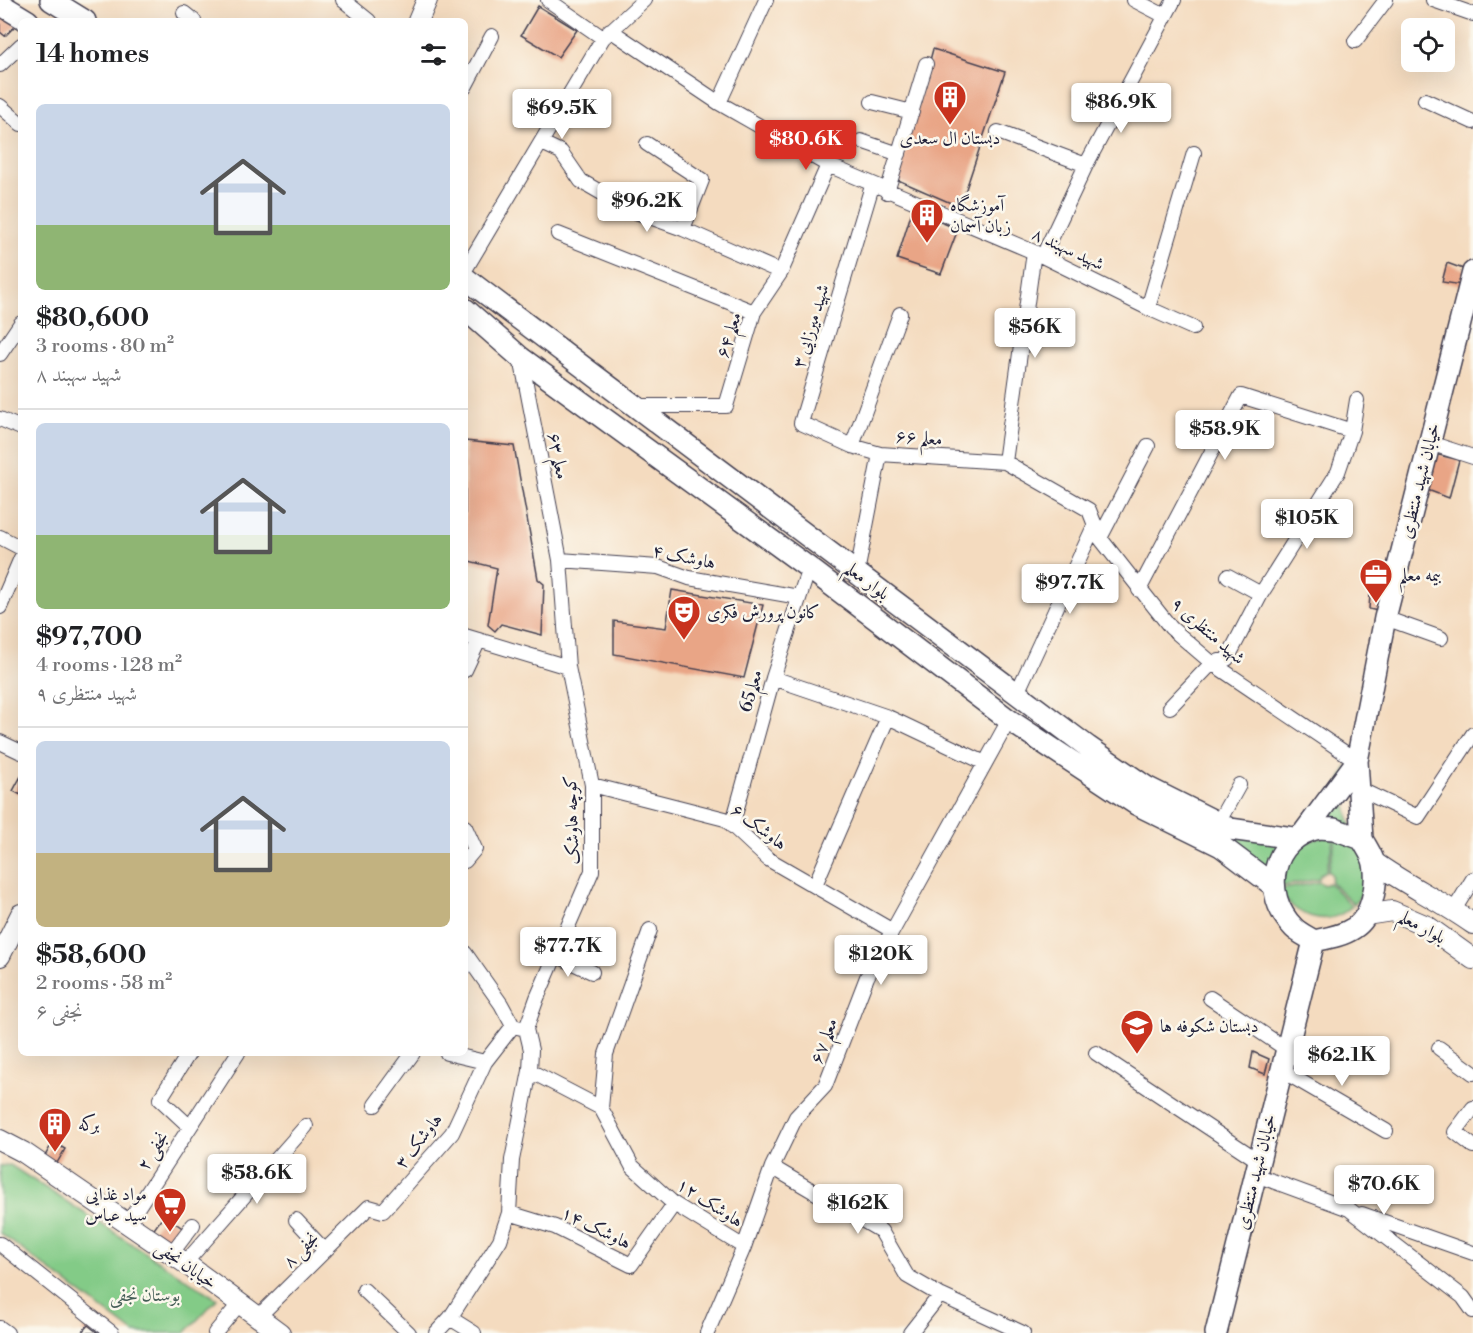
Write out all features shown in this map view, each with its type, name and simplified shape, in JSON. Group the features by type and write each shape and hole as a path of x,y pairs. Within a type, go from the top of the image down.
{"main road":[{"path":"51,0 81,18"},
{"path":"0,4 23,18"},
{"name":"خیابان شهید منتظری","path":"1357,761 1386,618 1470,294 1473,272"},
{"name":"بلوار معلم","path":"468,280 1017,693 1146,787 1230,829 1299,834"},
{"name":"بلوار معلم","path":"468,312 521,358 809,568 1009,720 1137,804 1221,846 1274,886"},
{"path":"1357,761 1362,839 1374,862 1375,890 1366,915 1356,928 1337,937 1314,941 1294,927 1274,886 1277,862 1283,849 1299,834 1357,761"},
{"path":"1299,834 1319,828 1334,829 1362,839"},
{"name":"خیابان شهید منتظری","path":"1216,1333 1314,941"}],"street":[{"path":"343,0 365,18"},
{"path":"419,18 427,0"},
{"name":"شهید سهبند ۸","path":"548,0 719,103 828,165 872,186 1038,254 1193,328"},
{"path":"468,265 606,34 644,0"},
{"path":"719,103 766,0"},
{"path":"1134,0 1165,16"},
{"path":"1005,462 1038,254 1118,109 1174,0"},
{"path":"1355,41 1386,0"},
{"path":"1432,0 1473,14"},
{"path":"468,81 492,36"},
{"path":"0,65 18,48"},
{"path":"887,192 926,64"},
{"path":"1425,100 1473,122"},
{"path":"872,102 912,112"},
{"path":"0,106 18,121"},
{"path":"998,132 1086,165"},
{"path":"861,141 899,154"},
{"path":"542,143 561,152 580,181 633,211 683,228 782,272"},
{"path":"647,144 702,180 683,228"},
{"path":"1148,308 1194,153"},
{"name":"معلم ۶۴","path":"636,406 726,406 754,312 782,272 828,165"},
{"name":"شهید میرزایی ۳","path":"852,446 801,423 872,186"},
{"path":"558,234 754,312"},
{"path":"880,454 852,446 900,314"},
{"path":"0,354 18,327"},
{"name":"معلم ۶۳","path":"521,358 560,560"},
{"path":"1139,590 1241,396 1352,431"},
{"path":"1170,707 1212,663 1227,659 1261,594 1338,472 1352,431 1358,400"},
{"path":"0,419 18,427"},
{"path":"1430,443 1473,457"},
{"path":"1100,538 1148,446"},
{"name":"معلم ۶۶","path":"857,573 880,454 1005,462"},
{"name":"شهید منتظری ۹","path":"1005,462 1089,510 1100,538 1139,590 1171,628 1212,663 1357,761"},
{"path":"1017,693 1095,524"},
{"path":"0,537 18,546"},
{"name":"هاوشک ۴","path":"560,560 658,567 689,578 799,597"},
{"name":"کوچه هاوشک","path":"436,1333 450,1318 500,1240 509,1213 512,1160 530,1071 531,1050 519,1028 537,998 592,871 592,784 568,667 560,560"},
{"path":"0,607 18,565"},
{"name":"معلم65","path":"732,826 773,678 809,568"},
{"path":"1228,576 1261,594"},
{"path":"1386,618 1441,638"},
{"path":"468,637 568,667"},
{"path":"468,664 479,640"},
{"path":"773,678 888,717 985,763"},
{"path":"815,885 888,717"},
{"name":"معلم ۶۷","path":"707,1333 744,1247 772,1167 796,1117 825,1086 867,977 1009,720"},
{"path":"1357,788 1418,817 1473,734"},
{"path":"0,742 18,751"},
{"name":"هاوشک ۶","path":"592,784 725,819 768,859 891,930"},
{"path":"1218,823 1239,784"},
{"path":"468,834 475,849 468,857"},
{"name":"بلوار معلم","path":"1374,862 1473,924"},
{"path":"1454,910 1473,879"},
{"name":"بلوار معلم","path":"1366,915 1392,911 1427,926 1473,959"},
{"path":"0,956 18,924"},
{"path":"530,1071 601,1108 606,1054 650,930"},
{"path":"556,956 592,972"},
{"path":"468,957 519,1028"},
{"path":"1210,998 1286,1049"},
{"name":"هاوشک ۳","path":"369,1207 382,1210 453,1133 485,1062 519,1028"},
{"path":"1439,1048 1473,1073"},
{"path":"1096,1053 1258,1168 1349,1209 1473,1253"},
{"path":"187,1056 160,1099 190,1127"},
{"name":"نجفی ۲","path":"127,1224 236,1056"},
{"path":"375,1105 411,1056"},
{"path":"460,1056 485,1062"},
{"path":"1281,1070 1386,1131"},
{"name":"هاوشک ۱۲","path":"601,1108 632,1166 674,1204 744,1247"},
{"path":"1473,1108 1455,1132 1473,1146"},
{"path":"178,1259 306,1126"},
{"name":"خیابان نجفی","path":"0,1140 23,1152 280,1333"},
{"path":"0,1156 23,1152"},
{"path":"772,1167 881,1231 907,1276 940,1295 1023,1333"},
{"name":"هاوشک ۱۴","path":"509,1213 555,1227 631,1265 674,1204"},
{"name":"نجفی ۸","path":"258,1317 369,1207"},
{"path":"1349,1209 1463,1297 1473,1311"},
{"path":"296,1220 325,1251"},
{"path":"178,1259 193,1225"},
{"path":"0,1244 112,1333"},
{"path":"364,1290 409,1333"},
{"path":"910,1333 940,1295"},
{"path":"215,1333 240,1303"},
{"path":"450,1318 474,1333"},
{"path":"0,1328 7,1333"}],"green space":[{"path":"1348,764 1345,802 1355,841 1320,826"},
{"path":"1229,830 1290,839 1275,876 1222,845"},
{"path":"1335,833 1326,871 1320,874 1319,879 1279,887 1284,849"},
{"path":"1337,833 1357,846 1364,861 1365,884 1354,904 1331,882 1332,875 1328,871"},
{"path":"1319,882 1324,885 1329,883 1352,906 1333,917 1312,917 1293,907 1279,890"},
{"name":"بوستان نجفی","path":"10,1165 217,1299 185,1333 134,1333 0,1233 0,1166"}],"building":[{"path":"538,6 577,30 558,57 521,35"},
{"path":"0,11 18,19 18,23 5,36 0,32"},
{"name":"دبستان ال سعدی","path":"933,49 1005,72 960,207 898,180"},
{"name":"آموزشگاه زبان آسمان","path":"912,211 958,229 941,274 897,259"},
{"path":"1447,263 1466,270 1462,285 1442,282"},
{"path":"468,441 514,446 538,579 544,584 542,635 501,624 495,631 488,625 497,568 468,561"},
{"path":"1435,454 1459,460 1449,498 1425,489"},
{"name":"کانون پرورش فکری","path":"672,590 763,605 744,678 614,654 614,621 666,628"},
{"name":"بیمه معلم","path":"1370,595 1384,599 1382,612 1369,609"},
{"path":"18,782 18,794 13,791"},
{"path":"1253,1052 1269,1059 1265,1074 1250,1068"},
{"name":"برکه","path":"53,1142 65,1149 57,1163 45,1156"},
{"path":"164,1215 185,1230 172,1248 152,1232"},
{"path":"88,1325 98,1333 81,1333"}],"place":[{"name":"دبستان ال سعدی","path":"950,126"},
{"name":"آموزشگاه زبان آسمان","path":"927,244"},
{"name":"بیمه معلم","path":"1376,604"},
{"name":"کانون پرورش فکری","path":"684,641"},
{"name":"دبستان شکوفه ها","path":"1137,1055"},
{"name":"برکه","path":"55,1153"},
{"name":"مواد غذایی سید عباس","path":"170,1233"}]}
